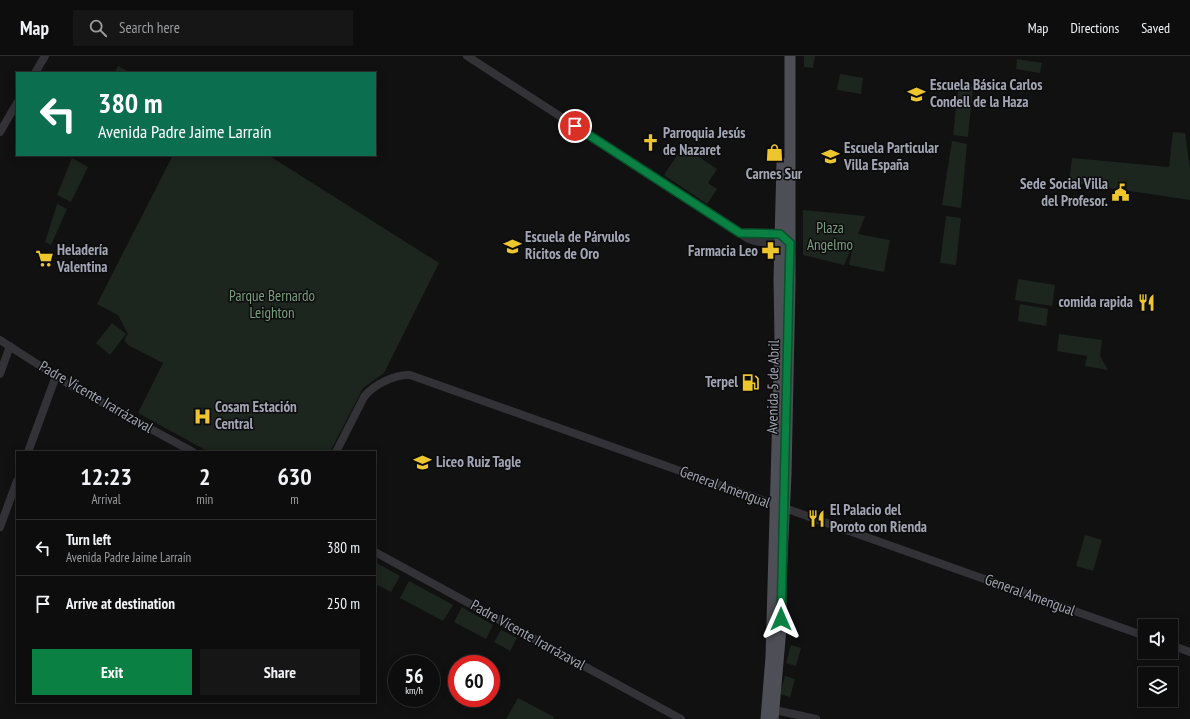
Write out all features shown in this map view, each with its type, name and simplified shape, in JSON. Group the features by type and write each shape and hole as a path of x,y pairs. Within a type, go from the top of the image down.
{"main road":[{"name":"Avenida 5 de Abril","path":"770,714 781,628 780,507 784,56"},
{"name":"Avenida 5 de Abril","path":"783,240 790,56"}],"street":[{"path":"36,72 44,56"},
{"path":"468,56 740,233 783,240"},
{"path":"0,132 16,105"},
{"name":"Padre Vicente Irarrázaval","path":"0,340 56,376 191,451"},
{"path":"0,374 10,346"},
{"name":"General Amengual","path":"337,451 364,397 370,390 402,375 417,377 1138,634"},
{"path":"28,451 56,376"},
{"path":"0,527 16,484"},
{"name":"Padre Vicente Irarrázaval","path":"376,553 681,719"},
{"path":"1178,648 1190,652"},
{"path":"770,714 816,719"}],"green space":[{"path":"804,56 815,56 813,68 804,67"},
{"path":"1017,59 1042,63 1040,73 1016,69"},
{"path":"118,66 129,72 115,72"},
{"path":"840,74 863,78 861,94 837,90"},
{"path":"959,82 973,87 968,137 953,135"},
{"path":"1173,132 1185,133 1190,169 1190,200 1069,182 1072,158 1169,167"},
{"path":"952,141 967,144 961,208 942,205"},
{"path":"683,146 717,169 708,183 717,189 707,204 664,175"},
{"name":"Parque Bernardo Leighton","path":"172,156 270,156 439,263 384,373 363,388 331,451 207,451 138,413 163,363 128,345 124,340 128,334 118,315 97,304"},
{"path":"72,158 88,167 71,202 57,195"},
{"path":"57,204 67,209 51,245 45,242"},
{"name":"Plaza Angelmo","path":"803,210 865,216 858,234 890,240 884,272 849,265 853,245 844,265 803,255"},
{"path":"946,216 961,218 956,265 940,263"},
{"path":"1018,279 1055,285 1052,306 1015,300"},
{"path":"1020,304 1048,309 1046,326 1018,321"},
{"path":"112,323 126,334 110,355 96,343"},
{"path":"1059,334 1102,340 1100,356 1108,370 1085,366 1087,356 1057,351"},
{"path":"1085,535 1102,540 1093,571 1076,566"},
{"path":"376,563 400,576 391,592 376,584"},
{"path":"409,581 453,605 443,621 400,598"},
{"path":"462,607 493,625 486,639 454,622"},
{"path":"501,630 517,638 510,651 494,642"},
{"path":"791,645 801,648 796,666 786,663"},
{"path":"785,676 795,679 790,697 780,694"},
{"path":"518,698 554,717 553,719 506,719"}],"place":[{"name":"Escuela Básica Carlos Condell de la Haza","path":"917,94"},
{"name":"Parroquia Jesús de Nazaret","path":"650,142"},
{"name":"Carnes Sur","path":"774,153"},
{"name":"Escuela Particular Villa España","path":"831,157"},
{"name":"Sede Social Villa del Profesor.","path":"1121,193"},
{"name":"Escuela de Párvulos Ricitos de Oro","path":"512,246"},
{"name":"Farmacia Leo","path":"771,251"},
{"name":"Heladería Valentina","path":"44,259"},
{"name":"comida rapida","path":"1146,302"},
{"name":"Terpel","path":"751,382"},
{"name":"Cosam Estación Central","path":"202,416"},
{"name":"Liceo Ruiz Tagle","path":"423,462"},
{"name":"El Palacio del Poroto con Rienda","path":"817,519"}],"route":[{"path":"575,126 740,233 780,234 790,243 786,474 781,581 781,619"}]}
